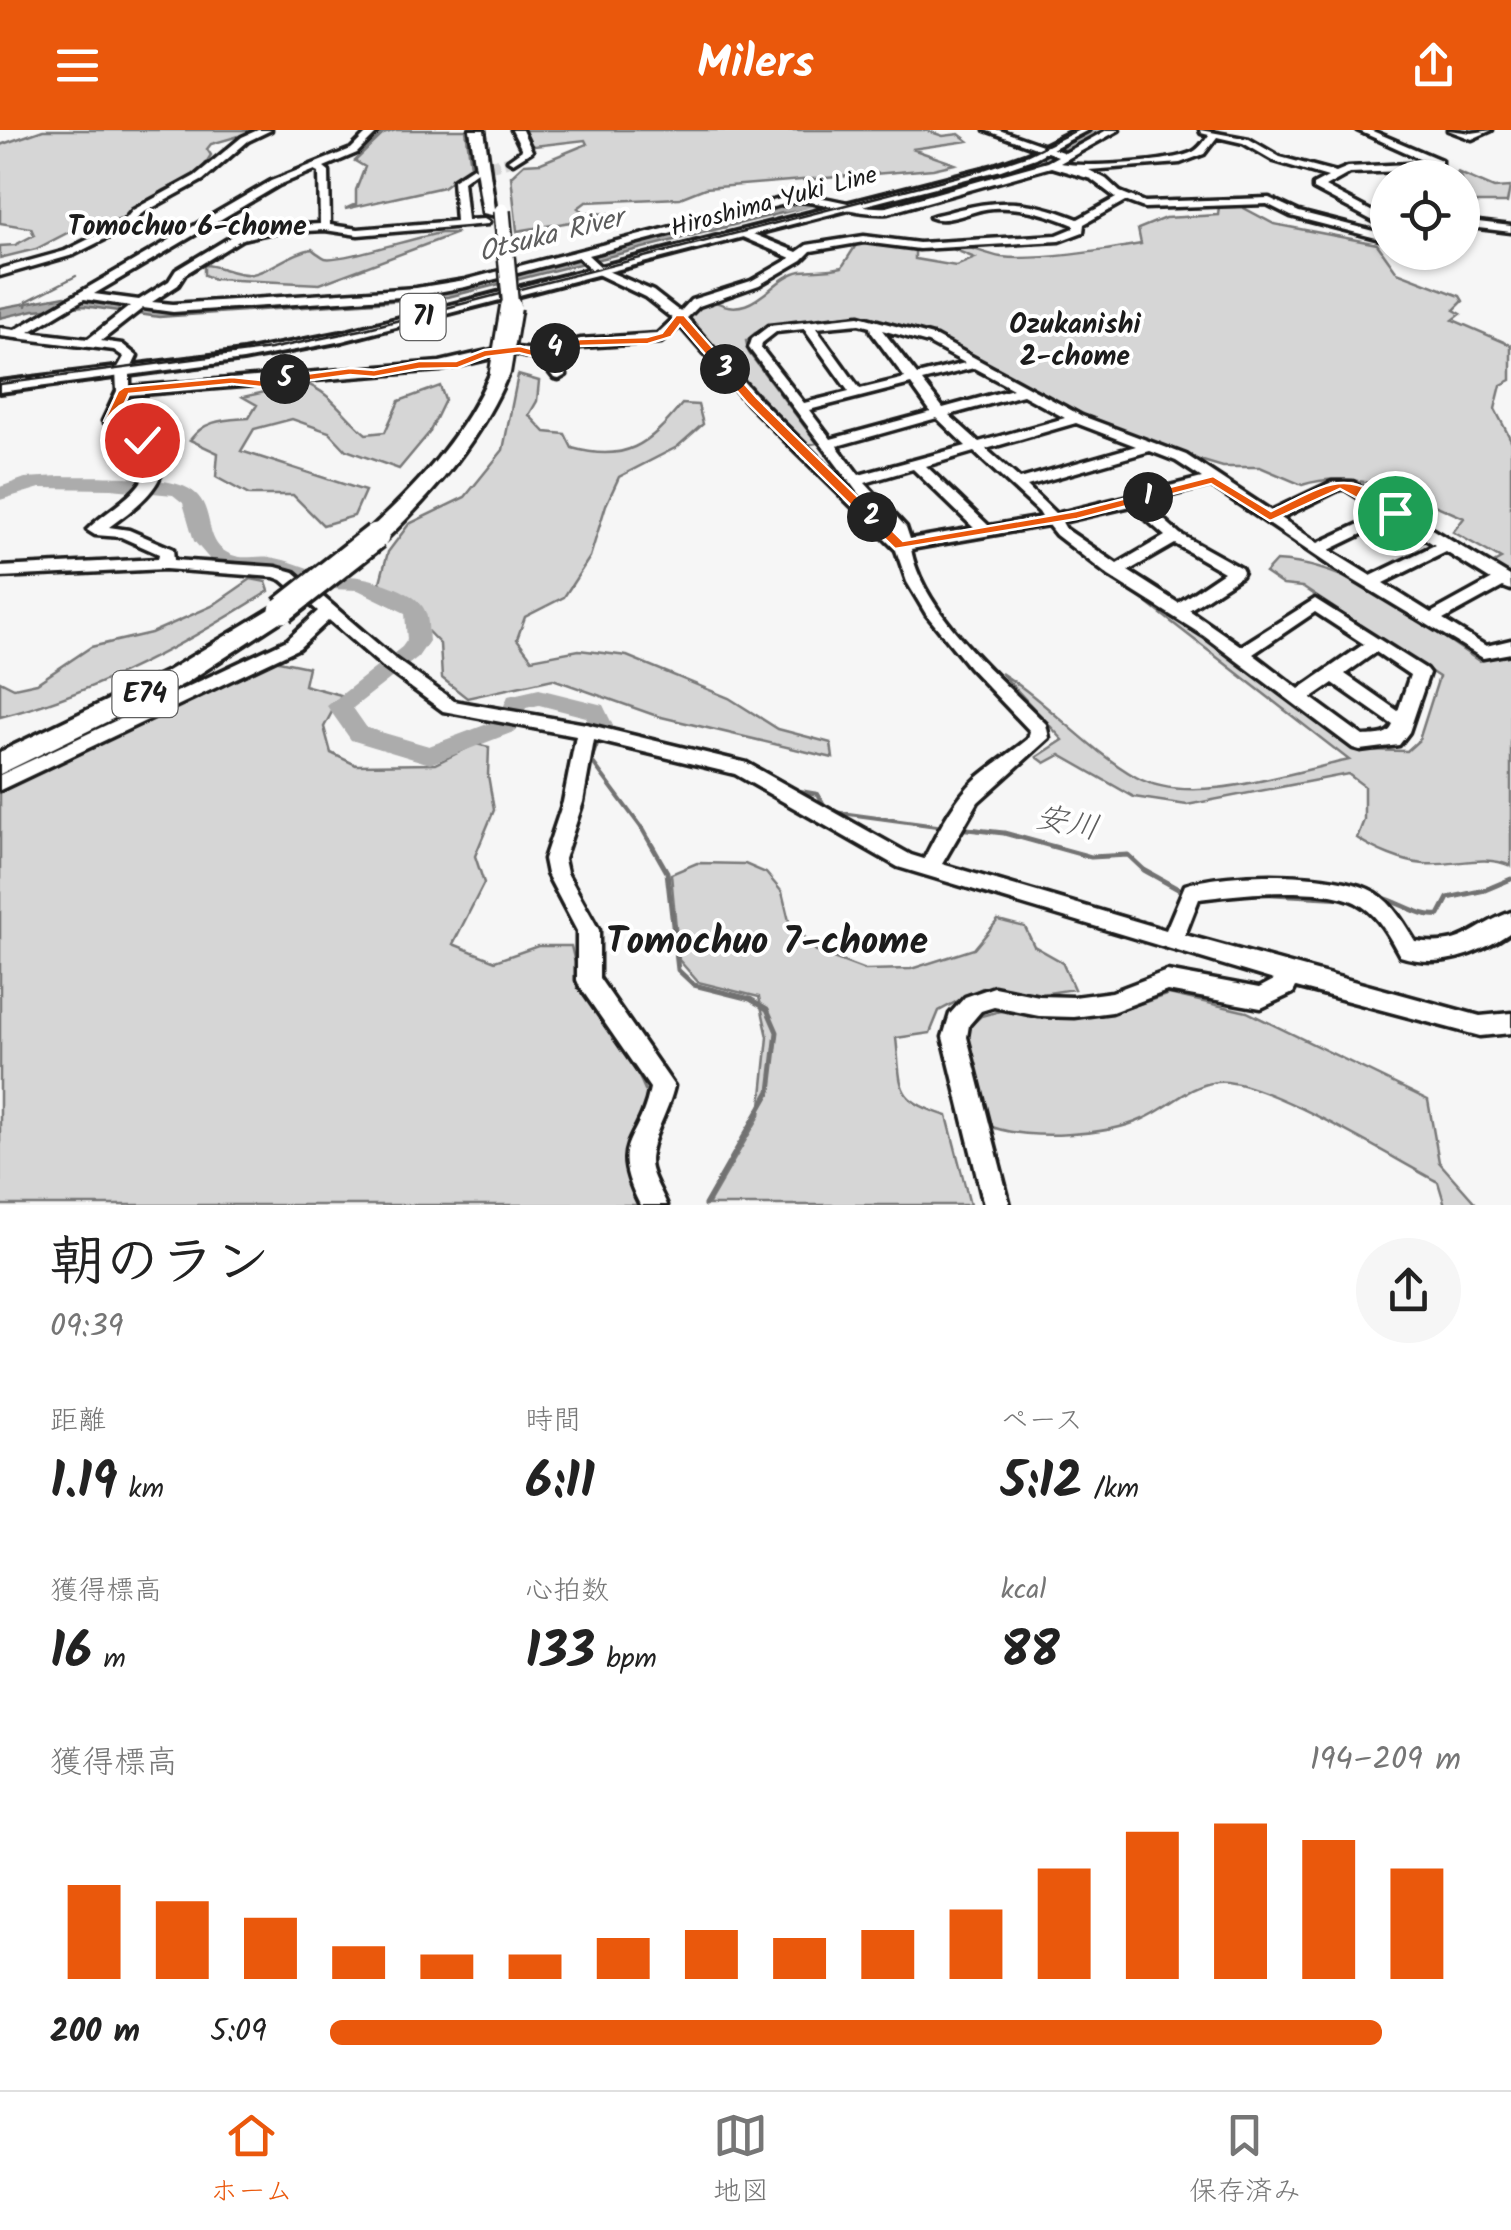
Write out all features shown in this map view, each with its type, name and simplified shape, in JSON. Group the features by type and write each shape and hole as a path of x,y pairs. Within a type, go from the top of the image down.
{"highway":[{"name":"E74","path":"477,130 492,215"},
{"name":"E74","path":"0,764 160,686 277,606 442,470 482,414 492,372 497,311 492,215 494,132"},
{"name":"E74","path":"0,748 164,668 277,606"}],"main road":[{"name":"Hiroshima Yuki Line","path":"589,261 744,234 978,165 1046,152 1064,130"},
{"name":"Hiroshima Yuki Line","path":"0,379 292,347 401,306 997,168 1046,152 1083,130"},
{"name":"Hiroshima Yuki Line","path":"0,387 126,367"}],"street":[{"path":"0,273 85,246 127,224 150,204 200,178 245,140 266,130"},
{"path":"20,332 275,183 354,151 374,130"},
{"path":"513,160 527,152 517,130"},
{"path":"990,130 1081,168 1123,198 1144,206 1242,198 1270,200 1295,214 1370,233"},
{"path":"840,205 877,212 920,201 1046,152 1067,156 1114,130"},
{"path":"1362,130 1437,162 1436,166 1360,167 1334,175 1318,187 1370,215"},
{"path":"1453,130 1472,136 1487,130"},
{"path":"1081,168 1176,162 1201,152 1208,132 1246,140 1277,159 1334,175"},
{"path":"317,166 324,171 325,226"},
{"path":"462,222 458,180 472,170"},
{"path":"1080,223 1123,198"},
{"path":"920,201 930,206 942,229 939,244"},
{"path":"935,217 997,205 1039,208 1080,223"},
{"path":"90,344 174,283 180,272 238,237 269,230 325,226 358,232 462,222 492,215"},
{"path":"535,354 580,343 662,338 696,303 756,283 800,257 807,248 864,239 920,246 1059,238 1074,234 1080,223"},
{"path":"1480,226 1511,230"},
{"path":"744,234 800,257"},
{"path":"83,297 173,308 401,306 465,283 589,261 649,294 680,318 753,401 900,546 917,584 952,635 1039,729 1040,738 1027,752 988,778 950,828 930,868"},
{"path":"900,546 901,530 856,481 755,348 756,342 774,329 859,320 932,340 1077,419 1181,458 1317,549 1483,652 1511,646"},
{"path":"877,324 874,329 940,414 1018,484 1061,532 1360,743 1392,740 1403,724 1420,672 1315,604 1240,655"},
{"path":"806,325 857,394"},
{"path":"0,332 127,351 124,391 110,421 159,454 147,487 95,530 124,533 167,552 165,564"},
{"path":"124,391 232,380 260,383 350,372 374,373 419,365 458,364 484,354 520,350 547,360 559,374"},
{"path":"800,408 976,364"},
{"path":"828,444 1025,390"},
{"path":"856,481 1077,419"},
{"path":"1018,484 1153,445"},
{"path":"916,464 984,530"},
{"path":"900,546 1134,502 1213,480"},
{"path":"1270,516 1338,484 1348,485 1508,583"},
{"path":"1134,502 1175,537 1235,572 1177,611"},
{"path":"1317,549 1395,513"},
{"path":"1115,572 1175,537"},
{"path":"1370,583 1448,545"},
{"path":"0,572 165,564 276,572 288,576 391,664 449,706 586,731 740,768 905,861 1480,1026 1511,1023"},
{"path":"1430,620 1508,583"},
{"path":"0,782 276,650 294,646 310,635 329,610"},
{"path":"1298,698 1376,644"},
{"path":"1333,674 1403,724"},
{"path":"586,731 573,802 554,859 557,874 588,930 588,980 662,1086 660,1106 642,1134 635,1154 636,1176 654,1205"},
{"path":"1173,938 1189,896 1246,886 1323,888 1363,897 1392,920 1408,950 1427,953 1470,949 1511,921"},
{"path":"996,1205 955,1037 958,1021 973,1004 994,997 1074,1007 1112,1002 1167,981 1261,998 1285,986 1288,974"}],"shaded area":[{"path":"43,130 260,130 211,144 207,149 211,155 199,174 164,190 127,217 75,229 36,249 0,258 0,246 15,245 34,235 31,228 0,223 0,145"},
{"path":"396,130 466,130 471,166 443,187 345,209 356,204 356,190 365,167 355,161 383,134"},
{"path":"520,130 925,130 943,136 959,134 968,141 912,149 955,164 933,169 705,188 680,198 586,202 578,208 585,213 618,214 517,231 511,176 524,164 541,163 587,144 585,140 534,146 527,144"},
{"path":"1480,182 1494,188 1510,187 1507,203 1480,203"},
{"path":"801,200 818,200 806,207 448,297 159,317 84,306 34,310 0,318 0,308 65,296 177,310 384,298 460,286"},
{"path":"1219,206 1240,206 1274,224 1370,243 1370,270 1396,270 1460,296 1463,301 1454,310 1461,314 1453,320 1511,345 1511,380 1501,385 1495,409 1511,440 1511,581 1490,565 1501,559 1453,532 1464,518 1425,501 1364,482 1322,480 1302,485 1260,467 1223,467 1186,456 1080,417 936,339 859,318 788,323 755,333 746,341 749,353 817,443 805,445 686,315 712,300 727,306 751,303 801,271 842,267 856,245 864,243 892,244 915,251 915,259 956,266 975,258 948,247 1001,257 1071,255 1141,244 1138,229 1165,218 1218,215"},
{"path":"441,233 457,233 320,284 214,279 204,275 204,265 252,274 312,249 325,258 333,258"},
{"path":"518,375 539,381 537,401 529,415 545,432 565,434 572,448 607,453 634,447 647,440 682,404 698,405 703,424 677,447 619,477 590,557 564,597 525,617 517,639 532,659 579,650 627,656 729,698 778,729 831,743 833,758 657,716 553,679 467,698 442,678 440,644 380,582 388,552 409,524 465,497 503,450"},
{"path":"304,383 330,398 366,434 385,432 399,401 440,386 445,400 429,433 399,469 346,450 329,432 292,419 254,429 241,451 365,491 354,516 323,525 293,495 249,495 216,477 218,453 190,440 209,424 249,418 257,405 243,397"},
{"path":"1276,561 1304,564 1357,583 1479,661 1511,654 1511,866 1479,860 1416,863 1364,842 1357,838 1364,820 1364,786 1348,774 1187,805 1134,797 1060,755 1045,763 1037,757 1063,740 1001,673 1118,766 1159,786 1184,789 1241,785 1349,760 1120,582 1216,644 1359,750 1407,751 1419,740 1439,677 1302,587 1283,585 1265,573"},
{"path":"251,579 266,582 269,591 173,648 70,695 0,717 0,681 14,688 37,683 91,647 151,633 212,606"},
{"path":"269,659 308,667 304,685 341,695 324,727 331,753 356,765 435,764 476,744 489,747 488,775 494,810 475,856 484,883 453,944 495,961 538,946 571,946 586,991 630,1060 649,1100 630,1152 630,1176 639,1205 0,1205 0,788"},
{"path":"697,863 745,864 766,873 782,892 789,921 817,952 865,970 911,969 974,949 998,920 1025,927 1034,946 1062,962 1074,989 1029,996 982,988 939,1011 930,1033 896,1038 904,1090 917,1104 947,1116 970,1205 708,1205 760,1115 768,1037 759,997 698,982 679,960 671,874"},
{"path":"1169,994 1247,1012 1428,1100 1439,1162 1477,1205 1445,1205 1438,1182 1294,1105 1237,1084 1206,1084 1143,1119 1109,1129 1047,1135 992,1127 966,1042 970,1026 981,1016 1000,1011 1035,1016 1116,1012"}],"waterway":[{"name":"Otsuka River","path":"785,208 813,203 883,207 1017,170 1101,130"},
{"path":"26,306 27,301 76,276"},
{"path":"0,494 40,482 111,483 177,490 193,502 204,541 219,558 239,564 273,564 331,582 362,584 404,602 415,611 418,641 410,652 339,706 359,734 430,755 508,725 516,702 539,697 595,711 603,730"},
{"name":"安川","path":"625,734 669,744"},
{"path":"599,739 591,760 643,830"},
{"name":"安川","path":"698,752 732,760"},
{"name":"安川","path":"789,789 818,794 826,808"},
{"name":"安川","path":"834,812 944,827"},
{"path":"642,828 667,872 678,970 694,985 750,999 767,1009 777,1032 770,1091 705,1205"},
{"name":"安川","path":"980,830 958,828 1004,833 1091,857 1128,855 1144,870 1187,894"},
{"name":"安川","path":"1379,897 1424,914 1439,915 1448,898 1485,890 1511,879"},
{"name":"安川","path":"1254,893 1345,898"}],"tunnel":[{"path":"473,170 513,160"}],"tram line":[{"path":"0,384 270,349 361,330 974,172 1028,154 1077,130"}],"district":[{"name":"Tomochuo 6-chome","path":"187,227"},
{"name":"Ozukanishi 2-chome","path":"1075,341"},
{"name":"Tomochuo 7-chome","path":"767,943"}],"route":[{"path":"142,440 110,421 124,391 232,380 260,383 330,373 374,373 419,365 458,364 484,354 520,350 535,354 580,343 648,340 662,338 680,318 753,401 900,546 1077,515 1213,480 1270,516 1338,484 1348,485 1395,513"}]}
